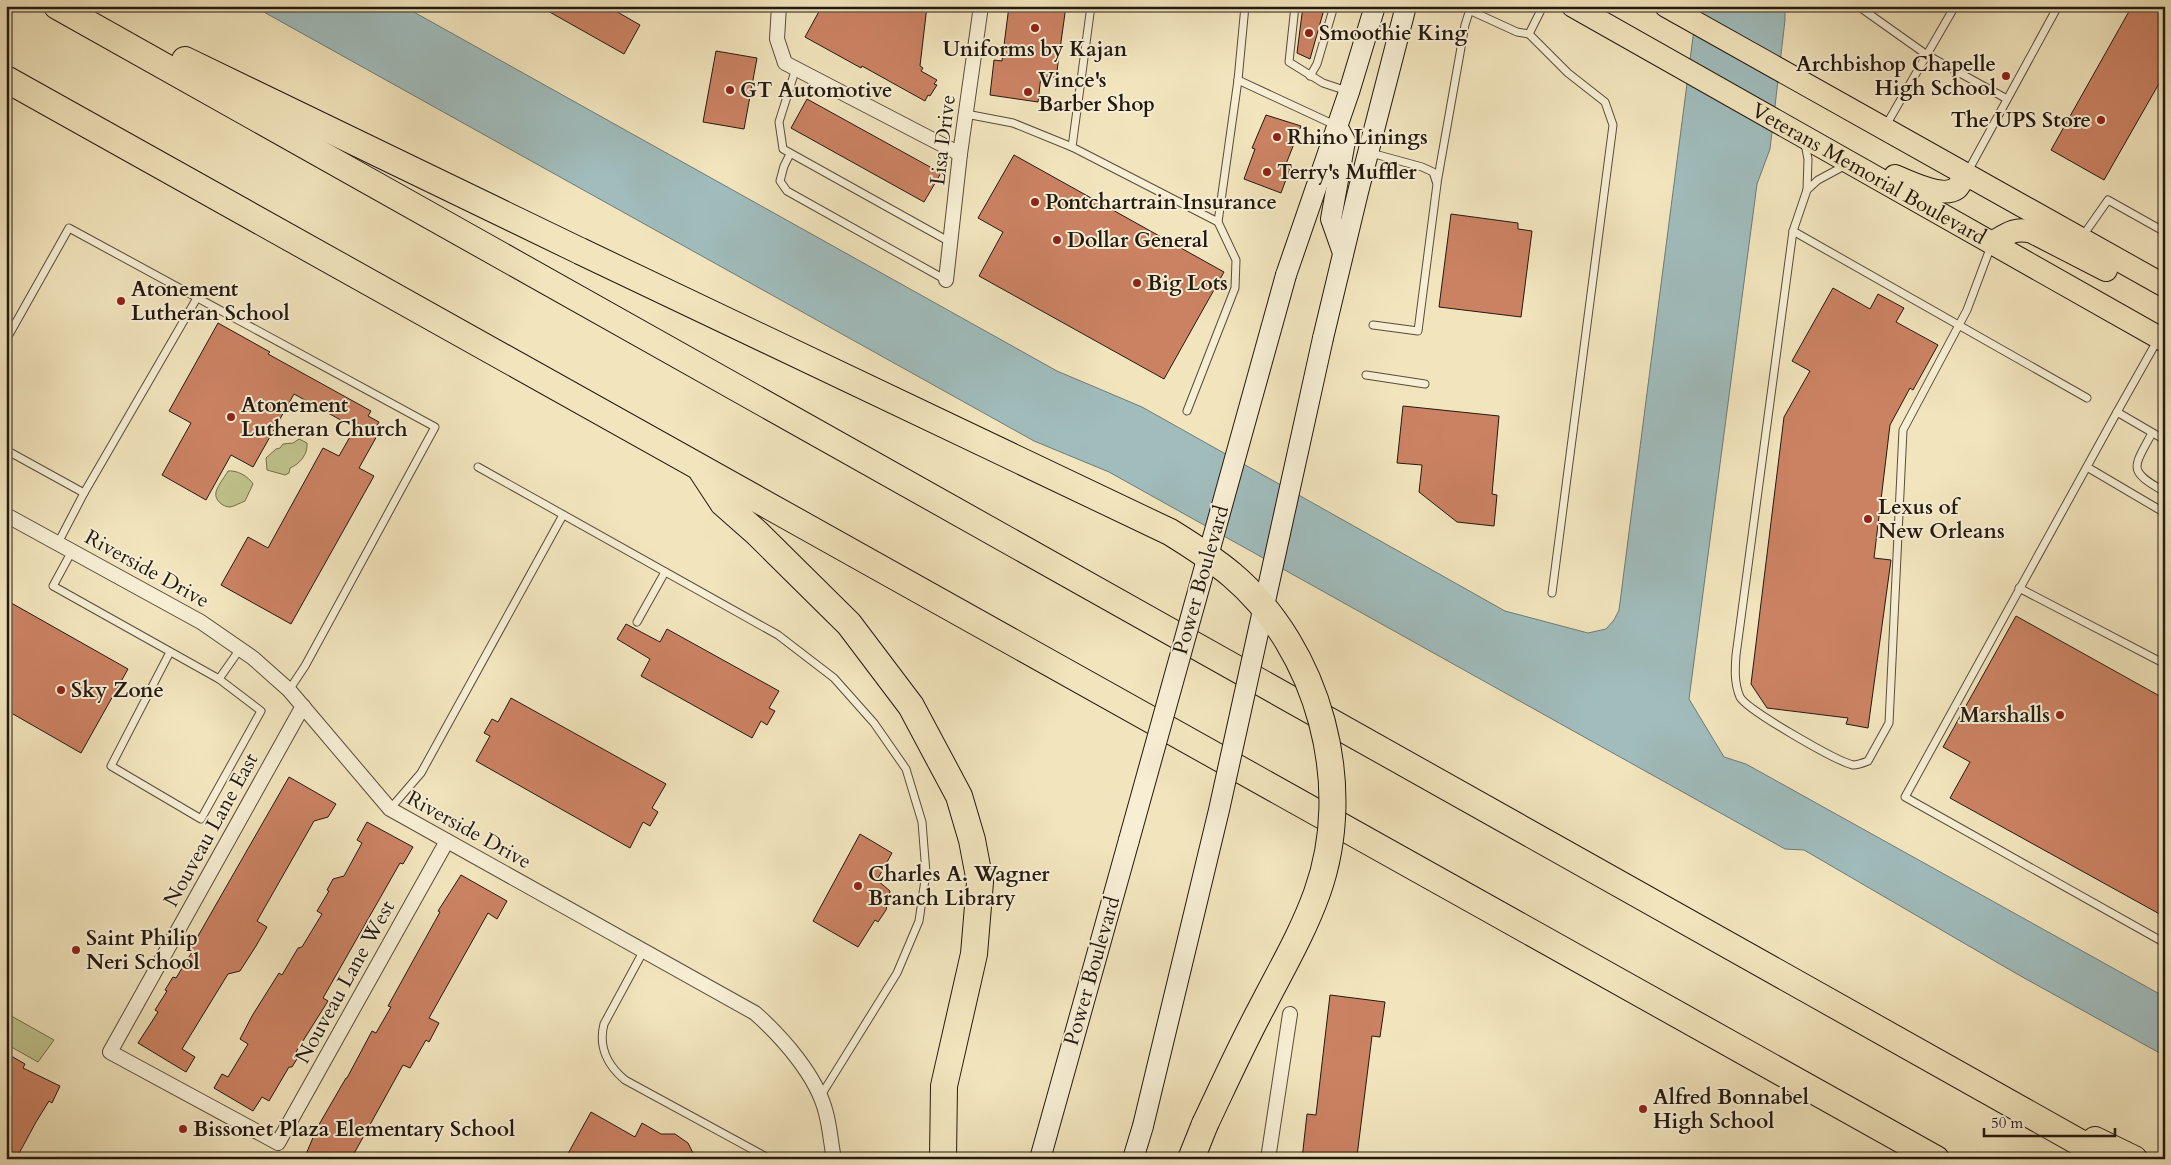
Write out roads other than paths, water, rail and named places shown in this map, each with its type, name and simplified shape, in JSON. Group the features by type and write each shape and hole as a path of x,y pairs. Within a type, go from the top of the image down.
{"highway":[{"path":"57,6 2109,1159"},
{"path":"75,6 580,251 1170,532 1233,576 1258,602 1282,633 1302,670 1318,707 1328,744 1333,795 1330,843 1317,892 1294,945 1204,1124 1191,1159"},
{"path":"6,79 1936,1159"},
{"path":"698,466 723,502 849,624 911,706 958,796 972,840 980,882 974,954 944,1086 946,1155"},
{"path":"1962,1076 2134,1159"}],"main road":[{"name":"Power Boulevard","path":"1040,1159 1286,275 1349,92 1375,6"},
{"path":"1133,1159 1143,1126 1219,810 1343,253 1406,6"},
{"name":"Veterans Memorial Boulevard","path":"1572,6 2162,339"},
{"name":"Veterans Memorial Boulevard","path":"1672,10 2165,286"},
{"path":"1337,126 1345,141 1331,219 1343,253"},
{"path":"1851,163 1890,174 1919,186 1948,192 1957,188 1966,174"},
{"path":"1992,243 2012,230 2021,229 2032,232 2165,301"}],"street":[{"path":"779,6 777,39 785,63 960,154"},
{"name":"Lisa Drive","path":"946,280 960,154 981,6"},
{"name":"Riverside Drive","path":"6,515 201,622 253,658 289,690 390,809 755,1013 776,1032 810,1076 826,1111 834,1159"},
{"name":"Nouveau Lane East","path":"278,1143 110,1052 303,706"},
{"name":"Nouveau Lane West","path":"278,1143 447,841"},
{"path":"1268,1159 1290,1014"}],"lane":[{"path":"1072,147 1090,6"},
{"path":"1187,411 1235,288 1236,260 1218,222 1238,80 1245,6"},
{"path":"1295,6 1289,62 1323,83 1349,92"},
{"path":"1310,76 1317,64 1334,6"},
{"path":"1529,34 1543,6"},
{"path":"1858,6 1927,55 2007,99"},
{"path":"1883,129 1956,6"},
{"path":"1966,174 2058,6"},
{"path":"1373,325 1418,331 1437,184 1465,25 1470,8 1517,32 1529,34 1568,74 1605,102 1613,125 1552,593"},
{"path":"796,68 780,122 783,149 950,242"},
{"path":"1238,80 1337,126"},
{"path":"966,114 1013,123 1072,147 1218,222"},
{"path":"1797,133 1808,159 1807,190 1793,231 1736,655 1735,680 1741,698 1757,713 1838,759 1854,765 1868,762 1889,723 1902,430 1967,310 1992,243"},
{"path":"1368,152 1422,167 1433,172 1437,184"},
{"path":"790,154 780,181 788,191 946,280"},
{"path":"1807,190 1818,180 1851,163"},
{"path":"2081,239 2108,200 2165,232"},
{"path":"6,340 69,228 435,427 305,666 289,690"},
{"path":"1793,231 2087,398"},
{"path":"58,543 84,493 197,298"},
{"path":"2162,339 2117,412 1906,797 2165,943"},
{"path":"1366,375 1425,384"},
{"path":"2117,412 2165,440"},
{"path":"2152,433 2137,463 2137,472 2142,479 2165,492"},
{"path":"6,450 84,493"},
{"path":"478,467 778,635 834,678 874,723 906,769 922,822 926,873 919,921 897,974 820,1097"},
{"path":"2087,467 2165,512"},
{"path":"390,809 421,773 563,515"},
{"path":"72,551 53,586 219,679 261,711 202,818 111,766 170,652"},
{"path":"637,622 665,572"},
{"path":"2020,588 2165,664"},
{"path":"219,679 240,649"},
{"path":"644,950 604,1024 601,1035 602,1048 616,1073 625,1080 770,1159"}],"water":[{"path":"253,6 403,6 1057,371 1142,407 1505,611 1588,633 1606,629 1614,620 1619,610 1697,6 1785,6 1770,149 1757,184 1689,699 1724,757 1746,764 2165,997 2165,1056 2017,974 1804,850 1785,849 1109,472 1034,441"}],"place":[{"name":"Uniforms by Kajan","path":"1035,28"},
{"name":"Smoothie King","path":"1309,33"},
{"name":"Archbishop Chapelle High School","path":"2006,76"},
{"name":"GT Automotive","path":"730,90"},
{"name":"Vince's Barber Shop","path":"1028,92"},
{"name":"The UPS Store","path":"2101,120"},
{"name":"Rhino Linings","path":"1277,137"},
{"name":"Terry's Muffler","path":"1267,172"},
{"name":"Pontchartrain Insurance","path":"1035,202"},
{"name":"Dollar General","path":"1057,240"},
{"name":"Big Lots","path":"1137,283"},
{"name":"Atonement Lutheran School","path":"121,301"},
{"name":"Atonement Lutheran Church","path":"231,417"},
{"name":"Lexus of New Orleans","path":"1868,519"},
{"name":"Sky Zone","path":"61,690"},
{"name":"Marshalls","path":"2060,715"},
{"name":"Charles A. Wagner Branch Library","path":"858,886"},
{"name":"Saint Philip Neri School","path":"76,950"},
{"name":"Alfred Bonnabel High School","path":"1643,1109"},
{"name":"Bissonet Plaza Elementary School","path":"183,1129"}]}
